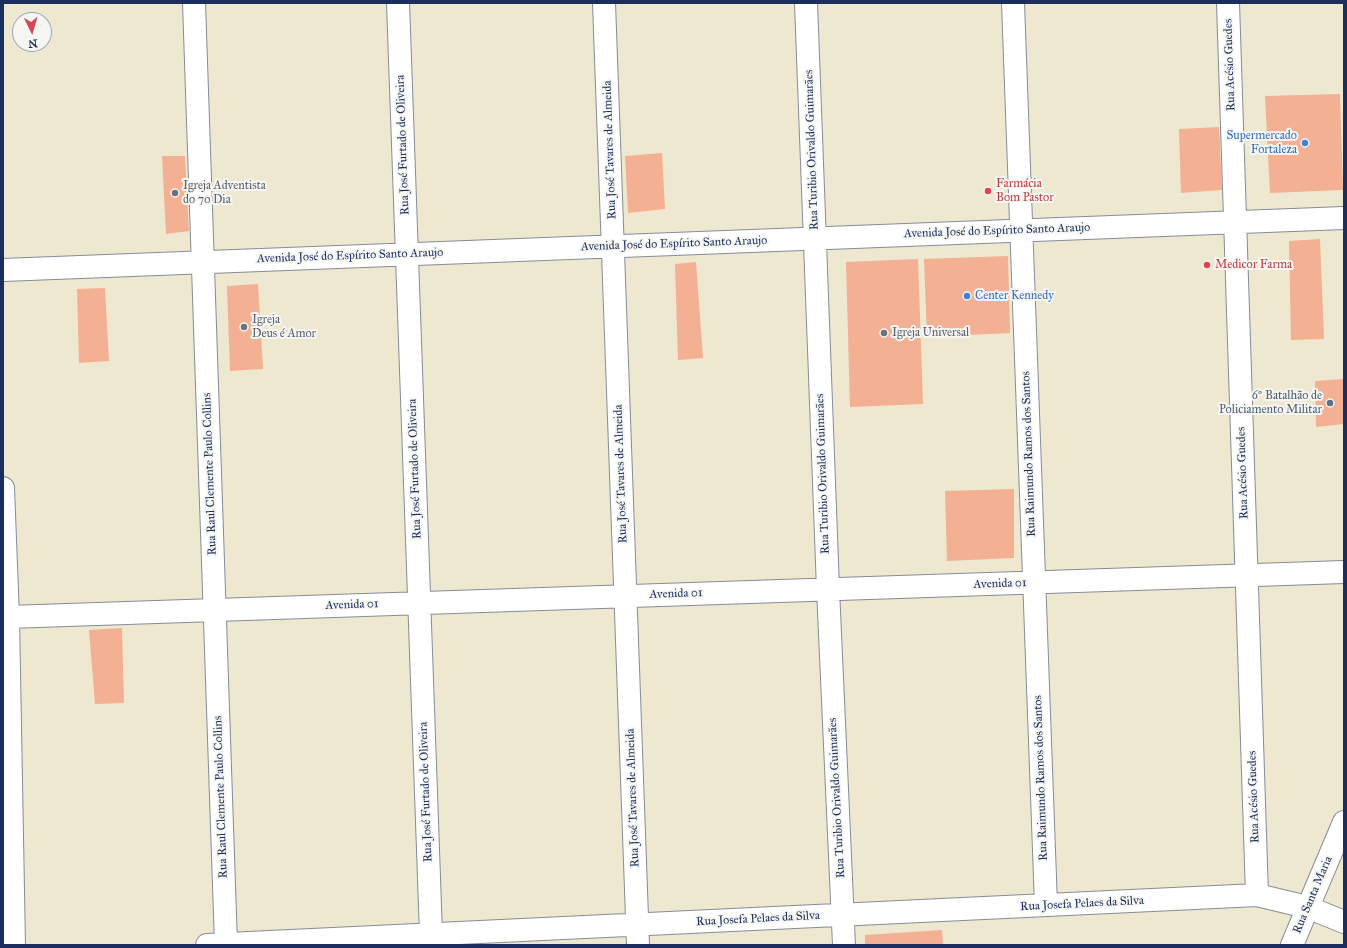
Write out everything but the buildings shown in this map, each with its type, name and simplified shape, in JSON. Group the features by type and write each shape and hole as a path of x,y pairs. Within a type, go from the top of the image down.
{"street":[{"name":"Rua Raul Clemente Paulo Collins","path":"194,3 215,610 217,945"},
{"name":"Rua José Furtado de Oliveira","path":"398,3 431,934"},
{"name":"Rua José Tavares de Almeida","path":"604,3 637,935"},
{"name":"Rua Turibio Orivaldo Guimarães","path":"806,3 828,589 844,945"},
{"name":"Rua Raimundo Ramos dos Santos","path":"1013,3 1046,905"},
{"name":"Rua Acésio Guedes","path":"1228,3 1257,895"},
{"name":"Avenida José do Espírito Santo Araujo","path":"3,270 1344,218"},
{"path":"3,488 8,617 14,945"},
{"name":"Avenida 01","path":"8,617 1344,572"},
{"name":"Rua Santa Maria","path":"1292,945 1344,822"},
{"name":"Rua Josefa Pelaes da Silva","path":"217,945 431,934 637,935 842,915 1257,895 1307,907 1344,922"}],"place":[{"name":"Supermercado Fortaleza","path":"1305,143"},
{"name":"Farmácia Bom Pastor","path":"988,191"},
{"name":"Igreja Adventista do 7o Dia","path":"175,193"},
{"name":"Medicor Farma","path":"1207,265"},
{"name":"Center Kennedy","path":"967,296"},
{"name":"Igreja Deus é Amor","path":"244,327"},
{"name":"Igreja Universal","path":"884,333"},
{"name":"6º Batalhão de Policiamento Militar","path":"1330,403"}]}
